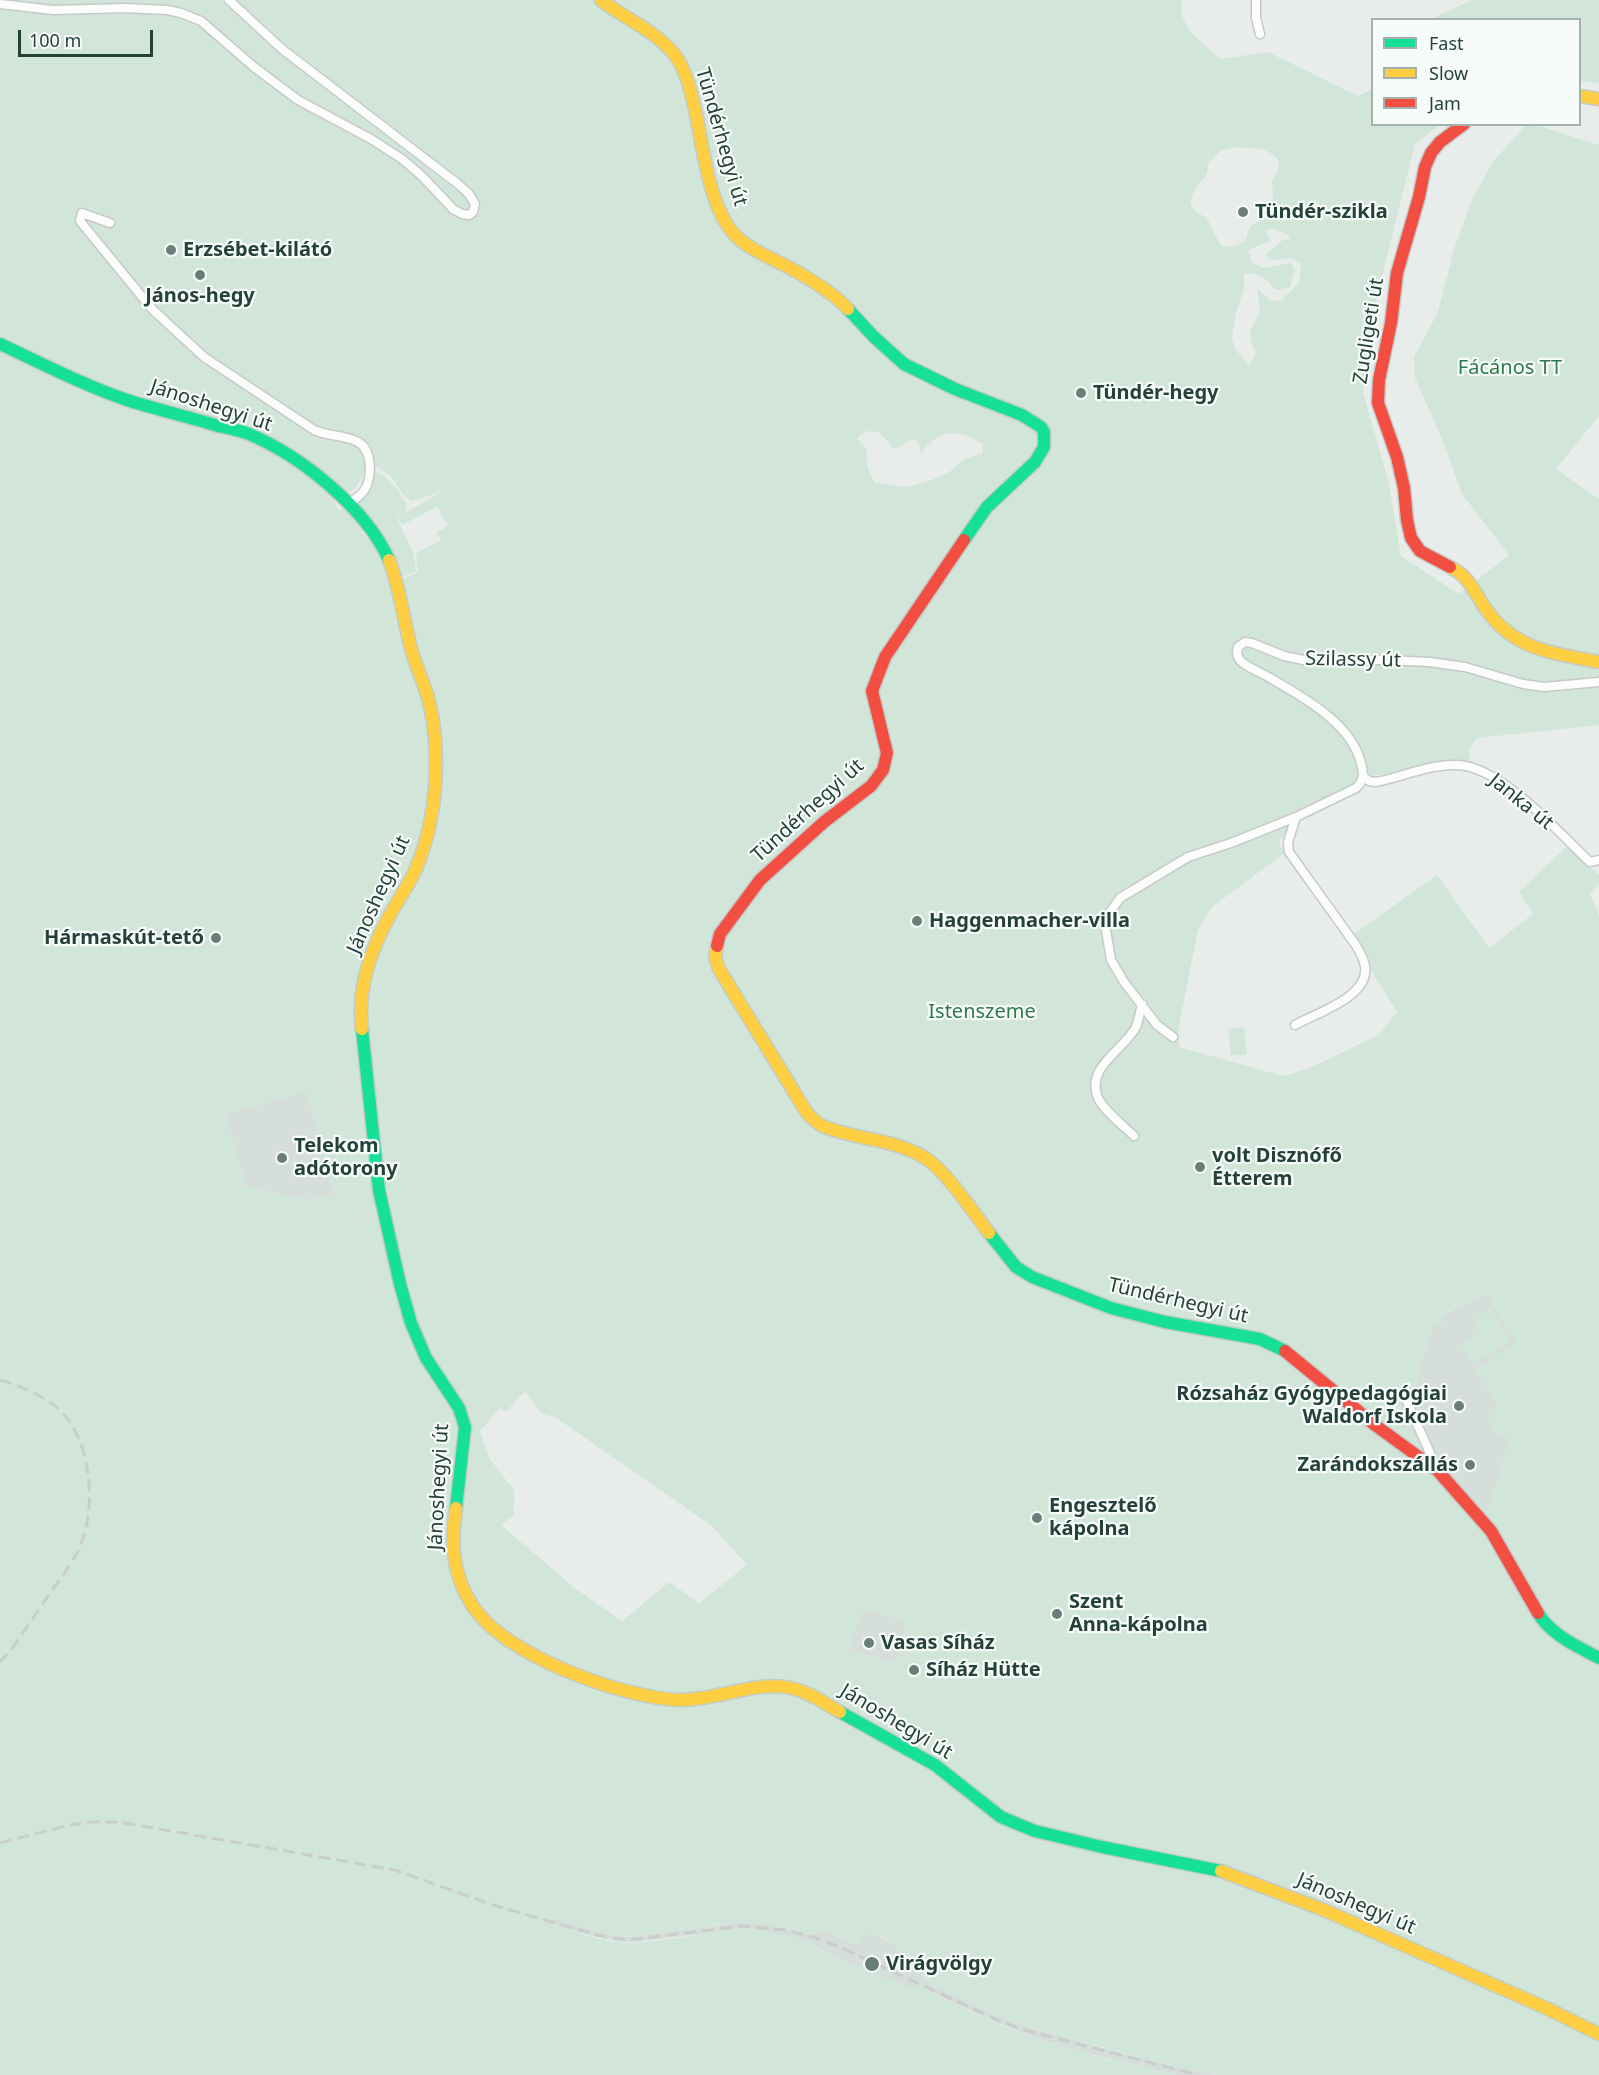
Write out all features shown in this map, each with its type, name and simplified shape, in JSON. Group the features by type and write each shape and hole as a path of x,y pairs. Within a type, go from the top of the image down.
{"street":[{"path":"0,4 52,10 125,8 166,10 201,21 263,74 298,100 371,139 402,159 422,176 453,209 462,214 469,215 473,212 475,204 469,194 458,184 282,49 229,0"},
{"name":"Tündérhegyi út","path":"602,0 620,15 650,32 674,53 679,61 690,87 715,202 726,224 736,237 750,248 790,268 824,289 841,302 904,364 955,389 1022,415 1041,427 1045,436 1044,447 1035,462 987,507 882,664 872,692 887,753 883,770 871,786 829,818 760,880 720,933 715,957 719,969 807,1113 824,1127 882,1141 928,1160 945,1177 1016,1267 1032,1277 1111,1308 1175,1324 1260,1339 1286,1352 1368,1420 1438,1471"},
{"path":"1256,0 1260,34"},
{"path":"1581,96 1599,99"},
{"name":"Zugligeti út","path":"1461,126 1440,142 1431,153 1425,167 1397,273 1391,323 1379,380 1378,403 1397,457 1411,538 1420,551 1465,577 1502,629 1524,644 1552,653 1599,662"},
{"path":"110,223 82,213 80,221 152,309 204,357 314,430 359,442 365,449 368,460 368,479 363,492 348,504"},
{"name":"Jánoshegyi út","path":"0,344 90,386 130,401 214,423 260,440 307,467 348,504 381,543 392,566 408,638 431,708 436,779 427,837 413,875 389,916 371,956 360,1014 379,1190 400,1284 411,1323 426,1358 459,1408 465,1427 452,1537 453,1550 463,1587 477,1612 496,1631 562,1669 604,1685 645,1696 695,1700 773,1686 805,1692 935,1765 1001,1817 1035,1831 1229,1873 1396,1941 1599,2034"},
{"name":"Szilassy út","path":"1363,776 1359,755 1347,733 1300,695 1241,662 1237,651 1241,644 1252,643 1284,656 1304,660 1387,660 1453,666 1544,687 1599,682"},
{"name":"Janka út","path":"1363,776 1369,781 1376,782 1415,771 1456,765 1473,767 1490,774 1504,784 1553,826 1590,862 1599,860"},
{"path":"1173,1037 1156,1025 1124,982 1111,960 1105,924 1120,898 1188,857 1231,843 1296,817 1356,788 1361,784 1363,776"},
{"path":"1294,1025 1351,997 1364,978 1365,967 1359,950 1289,852 1288,842 1296,817"},
{"path":"1134,1136 1113,1117 1098,1099 1097,1080 1106,1062 1137,1026 1142,1004"},
{"path":"1405,1397 1438,1471 1491,1531 1544,1624 1563,1638 1599,1658"}],"shaded area":[{"path":"307,1091 335,1195 305,1200 245,1187 225,1114"},
{"name":"Rózsaház Gyógypedagógiai Waldorf Iskola","path":"1487,1293 1517,1343 1511,1437 1486,1517 1444,1470 1410,1398 1414,1392 1420,1362 1434,1325 1443,1314"},
{"path":"861,1610 906,1619 897,1663 849,1651"},
{"path":"554,1918 596,1931 628,1937 741,1922 764,1924 810,1934 826,1931 855,1944 862,1935 872,1933 896,1945 900,1952 896,1962 918,1971 927,1983 1002,2017 1034,2029 1133,2056 1216,2075 1176,2075 1070,2049 1030,2036 916,1985 911,1989 853,1965 802,1939 738,1929 638,1942 619,1942 550,1923"}],"green space":[{"path":"0,0 1182,0 1181,9 1187,26 1221,59 1268,52 1358,96 1371,90 1371,126 1439,126 1415,144 1378,292 1363,392 1389,484 1401,556 1459,594 1509,555 1462,494 1443,441 1415,378 1414,357 1438,312 1454,249 1471,202 1493,161 1526,126 1539,126 1599,145 1599,416 1556,469 1599,499 1599,725 1477,738 1469,750 1470,766 1365,776 1350,789 1280,820 1289,825 1285,838 1280,839 1280,847 1285,847 1286,852 1212,907 1198,930 1179,1026 1179,1047 1283,1076 1310,1068 1378,1035 1397,1012 1350,937 1437,875 1489,948 1533,914 1519,892 1567,846 1599,875 1599,884 1590,893 1599,916 1599,2075 1216,2075 1173,2066 1034,2029 1002,2017 927,1983 918,1971 896,1962 900,1952 894,1944 872,1934 862,1935 855,1944 826,1931 810,1934 752,1922 628,1937 596,1931 554,1918 550,1923 597,1938 626,1943 736,1929 765,1931 814,1942 812,1947 911,1989 916,1985 1029,2036 1084,2053 1176,2075 0,2075","holes":["1236,147 1262,149 1278,159 1279,167 1272,181 1273,196 1268,217 1253,225 1246,240 1236,246 1223,247 1209,222 1191,204 1194,192 1208,169 1208,163 1221,151","1270,228 1289,235 1290,239 1282,240 1266,255 1272,260 1293,258 1301,264 1299,283 1280,301 1270,300 1258,289 1258,315 1250,334 1255,356 1249,365 1235,349 1232,337 1236,313 1244,288 1244,274 1259,275 1279,290 1290,287 1295,269 1291,263 1264,268 1253,264 1248,250 1271,239 1265,231","868,431 880,433 893,448 901,447 907,441 916,440 921,454 934,439 941,435 957,433 983,444 983,453 965,459 948,473 929,481 907,487 875,483 868,469 866,448 857,439","377,467 391,476 404,496 412,501 441,492 405,513 407,504 390,482 376,472 357,506 392,552 400,578 416,571 414,555 396,516 401,514 397,517 402,525 437,507 448,526 437,532 441,540 418,552 416,556 418,572 393,584 380,554 364,534 360,533 364,529 345,506 339,511 333,498 339,491 346,494 354,490 366,471","307,1091 335,1195 305,1200 245,1187 225,1114","1487,1293 1517,1343 1475,1369 1499,1408 1488,1420 1496,1435 1511,1437 1486,1517 1444,1470 1410,1398 1414,1392 1420,1362 1434,1325 1444,1321 1443,1313","525,1391 542,1414 555,1417 712,1526 747,1565 699,1603 669,1582 622,1621 576,1589 501,1525 515,1514 514,1490 489,1458 480,1431 500,1408 506,1412","861,1610 906,1619 897,1663 849,1651"]},
{"path":"1472,0 1599,0 1599,83 1581,81 1581,18 1433,18"},
{"path":"1244,1027 1247,1054 1231,1056 1228,1029"},
{"path":"1490,1309 1510,1341 1472,1364 1460,1344 1480,1332 1473,1320"}],"railway":[{"path":"0,1380 36,1394 61,1411 76,1432 87,1465 89,1483 88,1519 78,1551 11,1650 0,1662"},
{"path":"0,1843 69,1825 119,1822 395,1870 493,1905 597,1935 620,1939 637,1939 742,1926 785,1930 842,1948 1024,2030 1198,2075"}],"traffic: fast":[{"path":"848,309 904,364 955,389 1022,415 1041,427 1044,432 1044,447 1035,462 987,507 964,540"},
{"path":"0,344 113,395 241,431 269,444 310,470 348,503 365,521 389,560"},
{"path":"362,1029 379,1190 400,1284 411,1323 426,1358 459,1408 465,1427 456,1508"},
{"path":"989,1233 1016,1267 1032,1277 1111,1308 1165,1322 1260,1339 1285,1351"},
{"path":"1538,1613 1557,1634 1599,1658"},
{"path":"840,1712 935,1765 1001,1817 1020,1825 1035,1831 1102,1847 1221,1871"}],"traffic: slow":[{"path":"601,0 659,39 678,60 691,92 714,197 719,211 732,231 746,244 820,286 848,309"},
{"path":"1581,96 1599,99"},
{"path":"362,1029 362,1000 371,956 421,856 431,815 436,772 434,730 429,702 412,652 399,592 389,560"},
{"path":"1450,567 1467,580 1497,623 1509,633 1536,648 1599,662"},
{"path":"717,946 715,957 719,969 807,1113 822,1126 903,1147 927,1159 952,1183 989,1233"},
{"path":"456,1508 455,1558 465,1593 487,1623 509,1641 536,1656 596,1682 654,1697 692,1699 778,1686 804,1692 840,1712"},
{"path":"1221,1871 1324,1910 1546,2008 1599,2034"}],"traffic: jam":[{"path":"1450,567 1420,551 1411,538 1397,457 1378,403 1379,380 1391,323 1397,273 1419,197 1425,167 1431,153 1440,142 1461,126"},
{"path":"717,946 720,934 760,880 824,822 871,786 883,770 887,753 872,691 885,657 964,540"},
{"path":"1285,1351 1375,1425 1438,1471 1491,1531 1538,1613"}],"place":[{"name":"Tündér-szikla","path":"1243,212"},
{"name":"Erzsébet-kilátó","path":"171,250"},
{"name":"János-hegy","path":"200,275"},
{"name":"Tündér-hegy","path":"1081,393"},
{"name":"Haggenmacher-villa","path":"917,921"},
{"name":"Hármaskút-tető","path":"216,938"},
{"name":"Telekom adótorony","path":"282,1158"},
{"name":"volt Disznófő Étterem","path":"1200,1167"},
{"name":"Rózsaház Gyógypedagógiai Waldorf Iskola","path":"1459,1406"},
{"name":"Zarándokszállás","path":"1470,1465"},
{"name":"Engesztelő kápolna","path":"1037,1518"},
{"name":"Szent Anna-kápolna","path":"1057,1614"},
{"name":"Vasas Síház","path":"869,1643"},
{"name":"Síház Hütte","path":"914,1670"},
{"name":"Virágvölgy","path":"872,1964"}],"park label":[{"name":"Fácános TT","path":"1510,368"},
{"name":"Istenszeme","path":"982,1012"}]}
